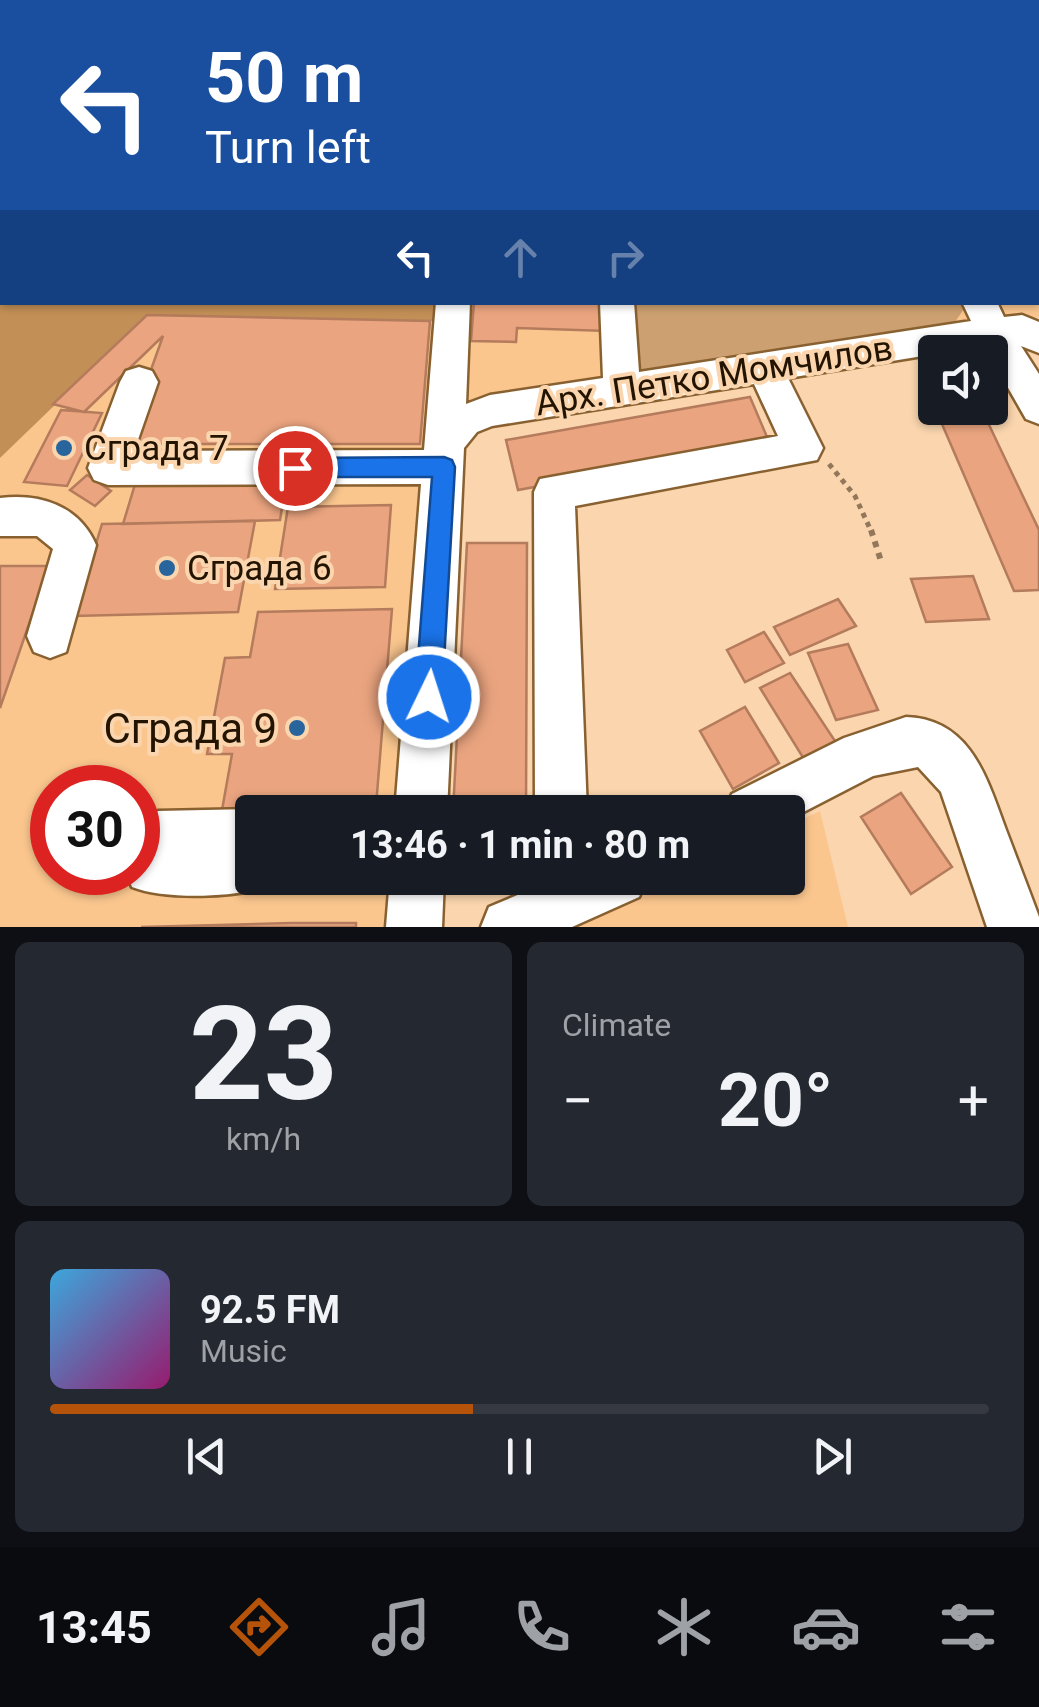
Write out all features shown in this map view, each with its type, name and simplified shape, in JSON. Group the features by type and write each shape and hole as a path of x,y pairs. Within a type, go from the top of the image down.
{"street":[{"path":"422,795 453,305"},
{"path":"616,305 622,392"},
{"path":"986,316 1039,339"},
{"path":"986,316 1039,408"},
{"name":"Арх. Петко Момчилов","path":"445,454 474,415 765,368 986,316"},
{"path":"561,795 554,492 803,448 765,368"},
{"path":"138,382 108,468 445,454"},
{"path":"0,518 16,514 54,522 67,531 75,544 50,636"},
{"path":"784,795 894,740 922,742 948,759 961,778 1015,927"},
{"path":"235,838 154,852 235,864"},
{"path":"414,927 416,895"},
{"path":"510,927 558,895"}],"path":[{"path":"803,448 836,469 848,484 881,561"}],"shaded area":[{"path":"0,305 440,305 438,321 148,315 0,458"},
{"path":"467,305 1039,305 1039,317 955,322 460,403"},
{"path":"629,305 967,305 955,322 636,375"},
{"path":"147,315 438,321 397,795 235,795 235,895 390,895 387,927 0,927 0,458"},
{"path":"820,811 848,927 578,927 645,895 805,895 805,818"}],"building":[{"path":"474,305 605,305 607,331 517,328 516,342 471,341"},
{"path":"147,315 430,321 420,444 159,444 157,451 122,451 163,336 84,412 53,404"},
{"path":"750,397 770,444 518,490 506,440"},
{"name":"Сграда 7","path":"61,410 102,413 67,486 24,482"},
{"path":"942,425 989,425 1039,530 1039,590 1014,591"},
{"path":"87,475 111,491 95,506 70,490"},
{"path":"287,477 280,520 123,524 136,481"},
{"path":"391,505 385,587 275,589 288,507"},
{"name":"Сграда 6","path":"255,521 238,612 74,616 102,524"},
{"path":"467,543 527,543 526,795 454,795"},
{"path":"0,566 49,566 0,708"},
{"path":"973,576 989,619 926,622 911,579"},
{"path":"838,599 856,626 790,655 774,627"},
{"name":"Сграда 9","path":"392,609 377,795 235,795 235,810 222,810 232,754 207,754 225,658 250,657 258,612"},
{"path":"764,632 784,663 745,682 727,650"},
{"path":"848,644 878,710 836,720 808,653"},
{"path":"790,673 839,747 807,764 760,688"},
{"path":"745,707 779,763 733,789 700,731"},
{"path":"901,793 952,867 911,894 861,817"},
{"path":"356,923 356,927 141,927"}],"place":[{"name":"Сграда 7","path":"64,448"},
{"name":"Сграда 6","path":"167,568"},
{"name":"Сграда 9","path":"297,728"}],"route":[{"path":"295,468 444,467 429,697"}]}
